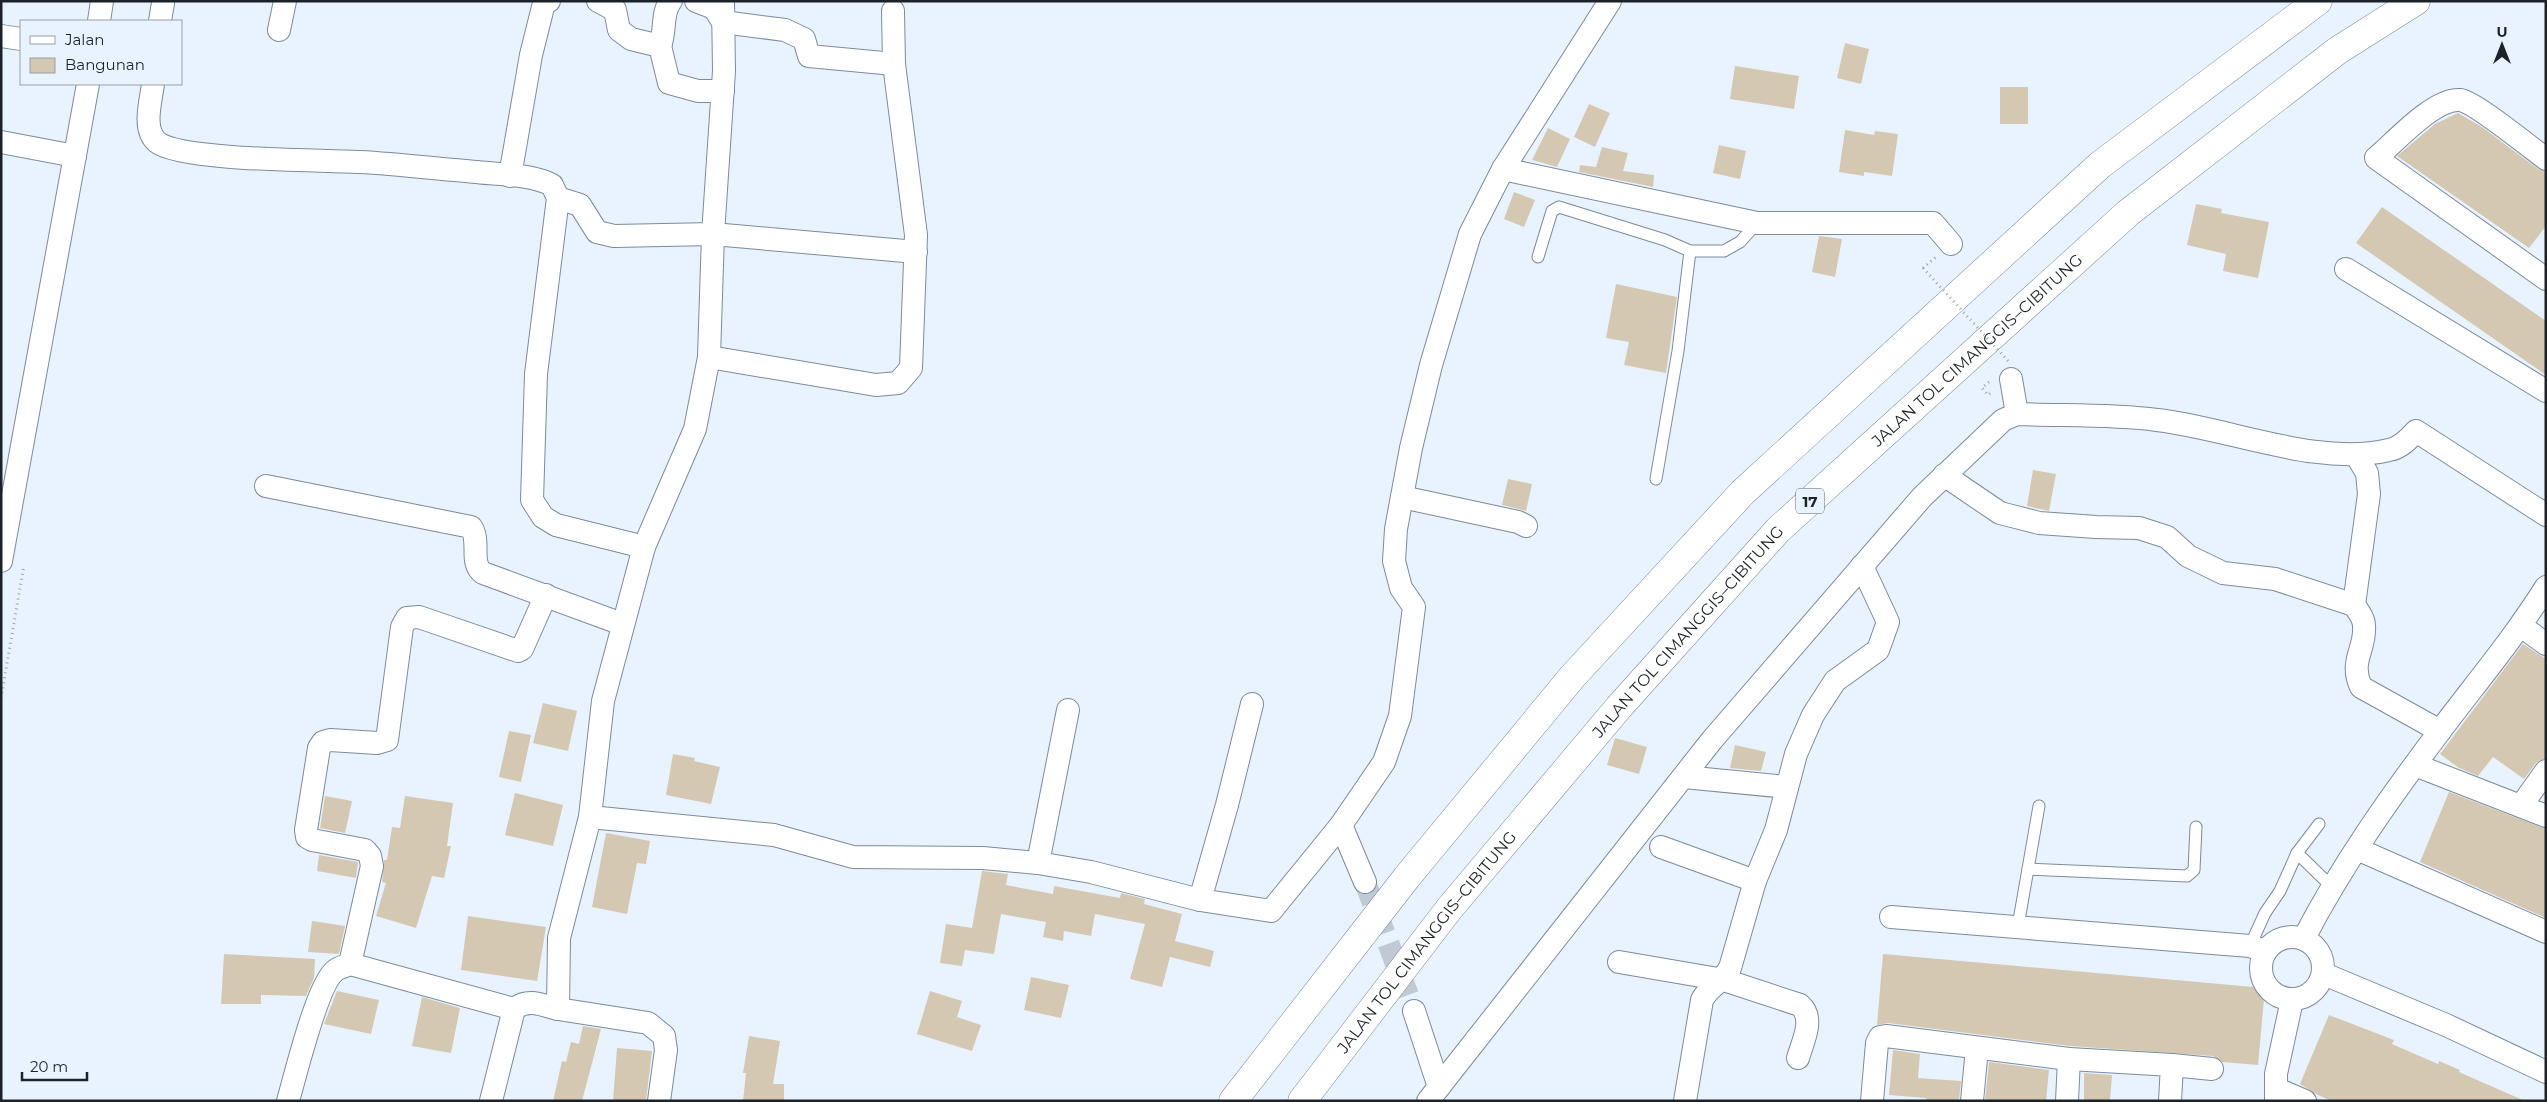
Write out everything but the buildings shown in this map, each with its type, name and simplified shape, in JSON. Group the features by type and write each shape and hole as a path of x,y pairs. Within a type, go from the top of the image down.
{"highway":[{"path":"1233,1101 1407,876 1567,683 1743,492 2100,165 2318,1"},
{"name":"JALAN TOL CIMANGGIS–CIBITUNG","path":"1302,1101 1449,909 1619,707 1778,530 2128,213 2337,51 2416,1"}],"street":[{"path":"99,20 102,1"},
{"path":"280,30 286,1"},
{"path":"510,176 531,55 544,3 549,1"},
{"path":"598,1 616,10 619,30 631,39 660,46"},
{"path":"671,1 666,7 664,36 660,46 669,83 698,91 723,91"},
{"path":"696,1 804,38 809,56 894,64"},
{"path":"590,817 774,835 853,857 982,858 1038,864 1091,872 1200,900 1271,911 1341,825 1384,762 1400,716 1414,607 1401,588 1394,561 1402,497 1411,448 1432,364 1470,234 1503,169 1610,1"},
{"path":"558,1009 559,938 590,817 603,701 644,547 695,429 709,357 713,234 723,91 723,11"},
{"path":"709,357 876,385 898,383 911,368 916,252 915,226 894,64 893,11"},
{"path":"1,36 20,39"},
{"path":"1,561 88,85"},
{"path":"153,85 149,123 151,132 158,142 174,150 224,156 362,162 510,176 543,180 552,185 558,198 536,374 532,500 543,517 556,525 644,547"},
{"path":"2543,272 2376,158 2426,114 2446,102 2461,100 2474,107 2546,159"},
{"path":"1,142 75,156"},
{"path":"1503,169 1756,223 1933,223 1951,244"},
{"path":"558,198 580,205 597,232 614,236 713,234 916,252"},
{"path":"2346,269 2546,391"},
{"path":"2011,371 2017,414"},
{"path":"1433,1094 1741,705 1944,475 2003,420 2017,414 2157,420 2325,453 2356,455 2390,450 2406,442 2416,432 2546,515"},
{"path":"2356,455 2367,473 2369,494 2354,605 2364,626 2356,664 2356,676 2361,687 2440,731"},
{"path":"1944,475 2000,513 2039,523 2139,528 2167,537 2188,556 2223,573 2275,579 2354,605"},
{"path":"266,486 471,527 475,532 478,570 622,624"},
{"path":"1402,497 1518,522 1526,526"},
{"path":"1685,1101 1702,1000 1707,990 1724,980 1742,932 1755,881 1776,830 1796,754 1813,715 1836,681 1878,650 1888,622 1862,566"},
{"path":"2304,938 2331,886 2415,765 2522,626 2546,587"},
{"path":"350,964 372,866 370,856 365,850 312,840 307,837 306,830 319,748 323,742 330,740 377,743 387,740 402,627 407,618 418,617 518,651 522,649 546,595"},
{"path":"2522,626 2546,644"},
{"path":"1200,900 1227,805 1252,704"},
{"path":"1038,864 1068,710"},
{"path":"2415,765 2546,816"},
{"path":"2521,806 2546,771"},
{"path":"1684,777 1787,787"},
{"path":"1341,825 1365,882"},
{"path":"1661,847 1755,881"},
{"path":"2357,849 2546,932"},
{"path":"1891,917 2018,926 2257,948 2282,938 2304,938 2320,952 2324,974 2313,993 2292,1000 2271,992 2260,973 2257,948"},
{"path":"1619,962 1724,980 1800,1005 1806,1010 1808,1018 1798,1058"},
{"path":"288,1101 301,1052 326,983 335,970 350,964 514,1009"},
{"path":"2324,974 2446,1025 2546,1072"},
{"path":"2292,1000 2276,1074 2276,1095 2305,1101"},
{"path":"491,1101 514,1009 521,1003 530,1002 558,1009 648,1023 664,1036 666,1050 660,1101"},
{"path":"1414,1011 1433,1094"},
{"path":"1872,1101 1877,1043 1880,1037 1886,1036 2069,1059 2212,1069"},
{"path":"1972,1101 1977,1048"},
{"path":"2067,1101 2069,1059"},
{"path":"2170,1101 2172,1065"}],"lane":[{"path":"1538,257 1552,211 1559,207 1665,240 1690,251 1724,251 1740,242 1756,223"},
{"path":"1656,479 1678,351 1690,251"},
{"path":"2018,926 2038,806"},
{"path":"2257,948 2265,913 2280,891 2297,853 2320,824"},
{"path":"2028,869 2187,876 2194,870 2196,827"},
{"path":"2297,853 2331,886"}],"path":[{"path":"1923,268 2011,371"}],"tunnel":[{"path":"1365,882 1414,1011"}]}
